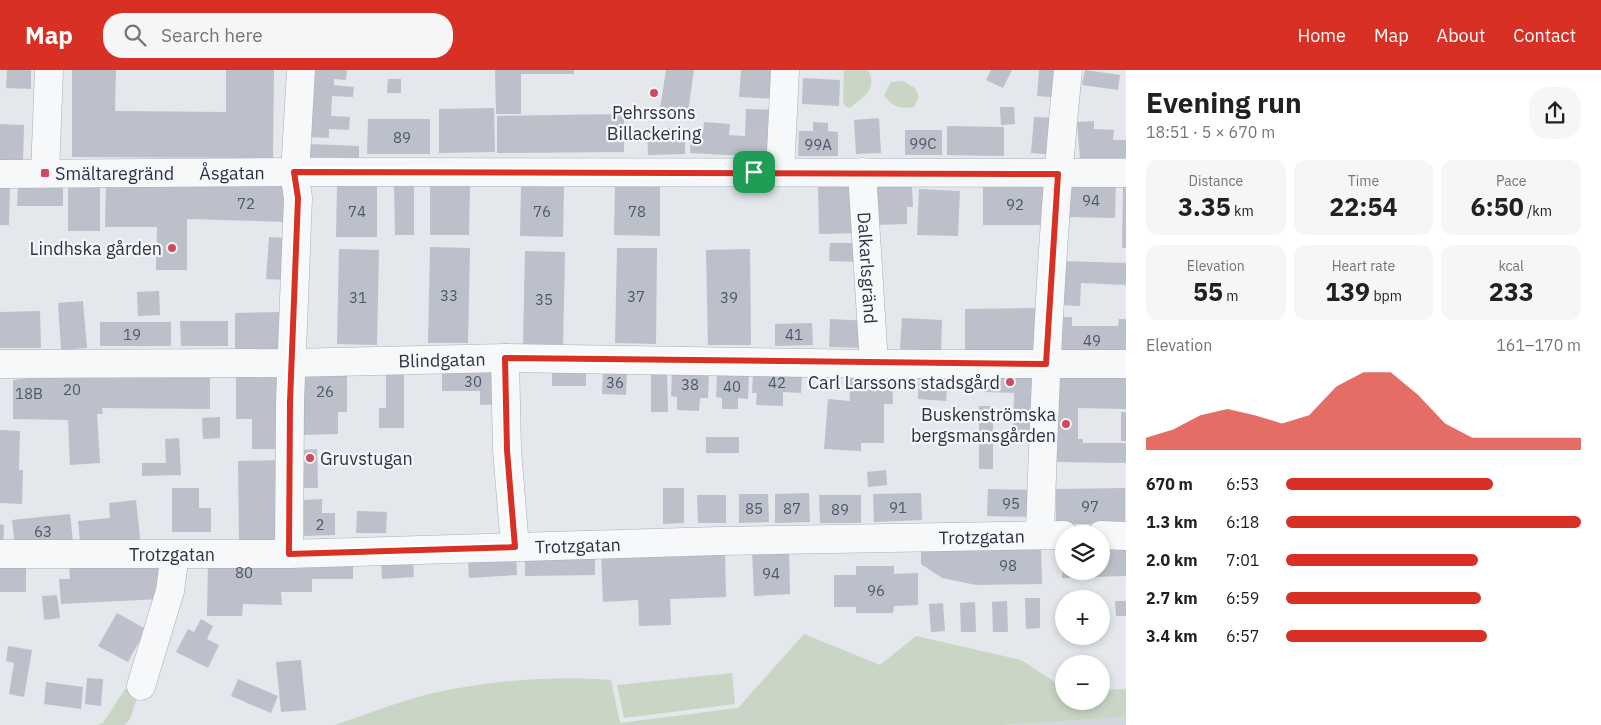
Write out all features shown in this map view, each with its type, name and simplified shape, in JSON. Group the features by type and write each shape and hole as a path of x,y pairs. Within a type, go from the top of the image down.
{"street":[{"path":"45,174 49,70"},
{"path":"289,554 291,363 298,198 295,164 301,70"},
{"path":"780,172 785,70"},
{"path":"1052,534 1046,364 1058,174 1068,70"},
{"name":"Åsgatan","path":"0,174 45,174 295,164 780,172 1126,173"},
{"name":"Dalkarlsgränd","path":"862,172 874,364"},
{"path":"505,358 507,450 515,547"},
{"name":"Blindgatan","path":"0,364 291,363 505,358 874,364 1126,364"},
{"name":"Trotzgatan","path":"0,554 289,554 1052,534"},
{"path":"1110,535 1126,536"},
{"path":"141,686 170,591 175,554"}],"shaded area":[{"path":"1126,717 1126,725 1004,725"}],"green space":[{"path":"844,70 868,70 871,77 868,92 850,108 845,106 843,102"},
{"path":"903,81 915,88 919,97 914,107 904,108 897,106 884,95 891,82"},
{"path":"804,634 880,665 916,636 1021,660 1055,682 1055,710 1110,710 1110,690 1126,689 1126,717 1004,725 335,725 429,694 520,680 565,678 611,680 620,723 738,708"},
{"path":"732,673 735,704 624,718 617,685"},
{"path":"125,689 140,689 130,719 125,725 98,725 103,723"}],"building":[{"path":"7,70 31,70 31,89 6,88"},
{"path":"72,70 116,70 115,111 226,112 226,70 274,70 273,158 72,157"},
{"path":"312,70 347,70 346,80 334,79 334,85 354,87 353,97 332,96 331,116 350,117 349,130 329,129 329,138 308,137"},
{"path":"495,70 574,70 574,74 521,74 521,114 496,114"},
{"path":"666,70 694,70 687,119 659,115"},
{"path":"741,70 780,70 779,99 739,97"},
{"path":"991,70 1012,70 1003,88 986,80"},
{"path":"1039,70 1064,70 1062,98 1037,96"},
{"path":"1085,70 1120,75 1118,90 1082,85"},
{"path":"803,78 840,80 839,106 802,104"},
{"path":"388,79 401,79 401,93 387,93"},
{"path":"1000,107 1014,107 1015,124 1001,125"},
{"path":"494,108 495,152 439,153 439,109"},
{"path":"746,109 780,110 777,142 765,157 690,153 691,132 703,133 704,122 730,124 729,135 745,136"},
{"path":"624,114 624,152 497,153 497,116"},
{"path":"1034,117 1059,118 1057,155 1031,153"},
{"path":"879,118 881,153 856,154 854,120"},
{"path":"368,119 430,119 430,154 367,154"},
{"path":"1094,121 1094,129 1114,130 1113,140 1126,140 1126,158 1080,158 1077,122"},
{"path":"813,122 828,123 828,131 838,132 838,156 798,156 799,131 813,131"},
{"path":"0,124 24,125 23,162 0,161"},
{"path":"947,126 1004,127 1004,156 947,155"},
{"path":"647,128 685,128 685,154 648,155"},
{"path":"905,130 942,130 942,155 905,155"},
{"path":"309,144 359,146 359,158 309,157"},
{"path":"983,183 1047,183 1047,225 983,225"},
{"path":"1116,183 1115,218 1065,217 1066,184"},
{"path":"1123,183 1126,183 1126,248 1122,248"},
{"path":"394,184 414,184 414,235 395,235"},
{"path":"0,185 10,186 9,225 0,225"},
{"path":"100,185 100,231 68,231 68,186"},
{"path":"106,185 204,187 289,185 289,222 187,219 187,270 156,270 157,227 105,227"},
{"path":"18,186 63,187 63,206 17,206"},
{"path":"337,186 377,186 377,237 336,237"},
{"path":"430,186 470,186 469,235 430,235"},
{"path":"521,186 564,187 563,237 520,236"},
{"path":"615,186 660,186 660,236 614,235"},
{"path":"860,186 861,233 819,234 818,187"},
{"path":"871,187 912,187 913,207 907,207 907,224 874,225"},
{"path":"919,189 960,191 958,236 917,235"},
{"path":"269,237 289,238 287,280 266,279"},
{"path":"830,243 861,243 861,262 829,261"},
{"path":"430,247 470,248 468,343 428,343"},
{"path":"617,248 657,248 656,344 615,343"},
{"path":"339,249 379,250 377,345 337,344"},
{"path":"750,249 751,345 708,345 706,250"},
{"path":"525,251 565,252 563,347 523,346"},
{"path":"1061,261 1126,263 1126,285 1081,283 1080,306 1059,305"},
{"path":"159,291 160,315 138,316 137,292"},
{"path":"83,301 87,348 61,350 58,303"},
{"path":"1038,308 1039,352 965,352 965,309"},
{"path":"40,311 41,348 0,348 0,312"},
{"path":"283,312 283,349 235,349 235,313"},
{"path":"1058,317 1072,317 1072,326 1118,326 1119,319 1126,319 1126,353 1057,353"},
{"path":"902,318 942,320 941,351 900,349"},
{"path":"830,319 869,321 868,348 829,347"},
{"path":"180,321 228,321 228,346 181,346"},
{"path":"100,322 171,322 171,346 100,346"},
{"path":"812,323 813,345 775,346 775,324"},
{"path":"552,369 586,369 586,386 552,386"},
{"path":"603,369 627,370 626,395 602,394"},
{"path":"347,370 347,412 338,412 338,434 302,435 302,371"},
{"path":"386,370 404,370 404,428 379,428 379,408 386,408"},
{"path":"504,370 505,404 480,405 480,391 442,391 442,371"},
{"path":"667,370 668,412 651,412 651,371"},
{"path":"672,370 709,372 708,398 700,398 699,411 677,410 677,397 671,396"},
{"path":"892,371 893,404 884,404 884,443 861,443 861,451 824,449 828,399 850,401 849,373"},
{"name":"Carl Larssons stadsgård","path":"985,371 1036,372 1034,435 1013,434 1014,393 985,392"},
{"path":"802,372 801,393 783,392 783,406 756,405 757,393 752,393 753,373"},
{"path":"919,372 948,374 946,401 918,399"},
{"path":"717,373 749,374 748,399 738,398 738,409 722,409 722,398 716,397"},
{"path":"236,374 282,374 282,449 252,449 252,419 236,419"},
{"path":"49,376 210,378 210,409 102,408 103,414 97,414 100,463 70,465 68,420 13,419 13,380"},
{"name":"Buskenströmska bergsmansgården","path":"1055,377 1126,378 1126,409 1078,408 1078,439 1083,439 1083,443 1126,443 1126,463 1055,462"},
{"path":"979,406 993,406 993,469 979,469"},
{"path":"1121,412 1126,412 1126,441 1121,441"},
{"path":"220,417 220,438 203,439 202,418"},
{"path":"0,430 20,431 19,470 23,470 22,504 0,503"},
{"path":"706,437 739,437 739,453 706,453"},
{"path":"179,438 181,475 142,476 142,463 166,463 165,439"},
{"path":"317,449 318,488 303,488 303,450"},
{"path":"283,460 283,543 239,544 238,461"},
{"path":"886,470 887,485 868,487 867,472"},
{"path":"172,488 199,488 199,508 211,508 211,532 172,532"},
{"path":"663,488 684,488 684,523 663,524"},
{"path":"1125,488 1125,524 1056,524 1056,489"},
{"path":"988,489 1035,490 1034,517 987,516"},
{"path":"809,493 810,522 775,523 775,494"},
{"path":"921,493 922,520 874,522 873,494"},
{"path":"739,494 768,494 769,522 739,523"},
{"path":"697,495 726,495 726,523 698,523"},
{"path":"819,495 861,495 861,523 820,523"},
{"path":"322,499 322,513 335,513 335,535 304,536 304,500"},
{"path":"136,500 141,548 81,550 78,521 110,518 109,503"},
{"path":"357,511 387,512 386,533 356,533"},
{"path":"70,514 73,542 15,548 12,520"},
{"path":"0,524 4,525 3,548 0,548"},
{"path":"1110,539 1126,539 1126,576 1110,576"},
{"path":"1041,544 1042,584 976,585 942,578 921,564 921,546"},
{"path":"725,549 726,597 670,599 671,625 639,626 638,600 603,602 601,553"},
{"path":"789,549 790,594 754,596 752,551"},
{"path":"595,554 595,575 525,576 525,555"},
{"path":"516,556 517,575 469,578 468,559"},
{"path":"158,559 160,599 61,604 59,579 70,579 69,563"},
{"path":"208,560 353,560 353,579 312,579 312,592 281,592 282,605 243,604 242,616 207,616"},
{"path":"413,560 414,577 382,579 381,562"},
{"path":"0,563 26,563 26,592 0,592"},
{"path":"856,566 894,566 894,574 918,573 918,605 894,606 893,613 856,613 856,607 834,607 834,575 856,575"},
{"path":"57,595 60,618 44,620 42,596"},
{"path":"1025,598 1040,598 1040,628 1026,629"},
{"path":"1007,601 1008,632 993,632 992,602"},
{"path":"1115,601 1126,601 1126,616 1116,616"},
{"path":"975,602 976,632 961,632 960,603"},
{"path":"943,603 945,631 931,632 929,604"},
{"path":"117,613 146,629 128,662 98,646"},
{"path":"201,619 213,626 207,639 219,645 208,668 176,652 188,629 194,632"},
{"path":"8,646 32,650 24,697 9,694 14,663 6,661"},
{"path":"301,660 306,710 281,712 276,662"},
{"path":"87,678 103,679 101,706 85,704"},
{"path":"238,679 278,696 271,713 231,696"},
{"path":"46,682 83,687 81,709 44,704"}],"place":[{"name":"Pehrssons Billackering","path":"654,93"},
{"name":"Smältaregränd","path":"45,173"},
{"name":"Lindhska gården","path":"172,248"},
{"name":"Carl Larssons stadsgård","path":"1010,382"},
{"name":"Buskenströmska bergsmansgården","path":"1066,424"},
{"name":"Gruvstugan","path":"310,458"}],"route":[{"path":"294,172 754,172 1058,174 1046,364 874,364 505,358 507,450 515,547 289,554 290,402 298,198 294,172"}]}
